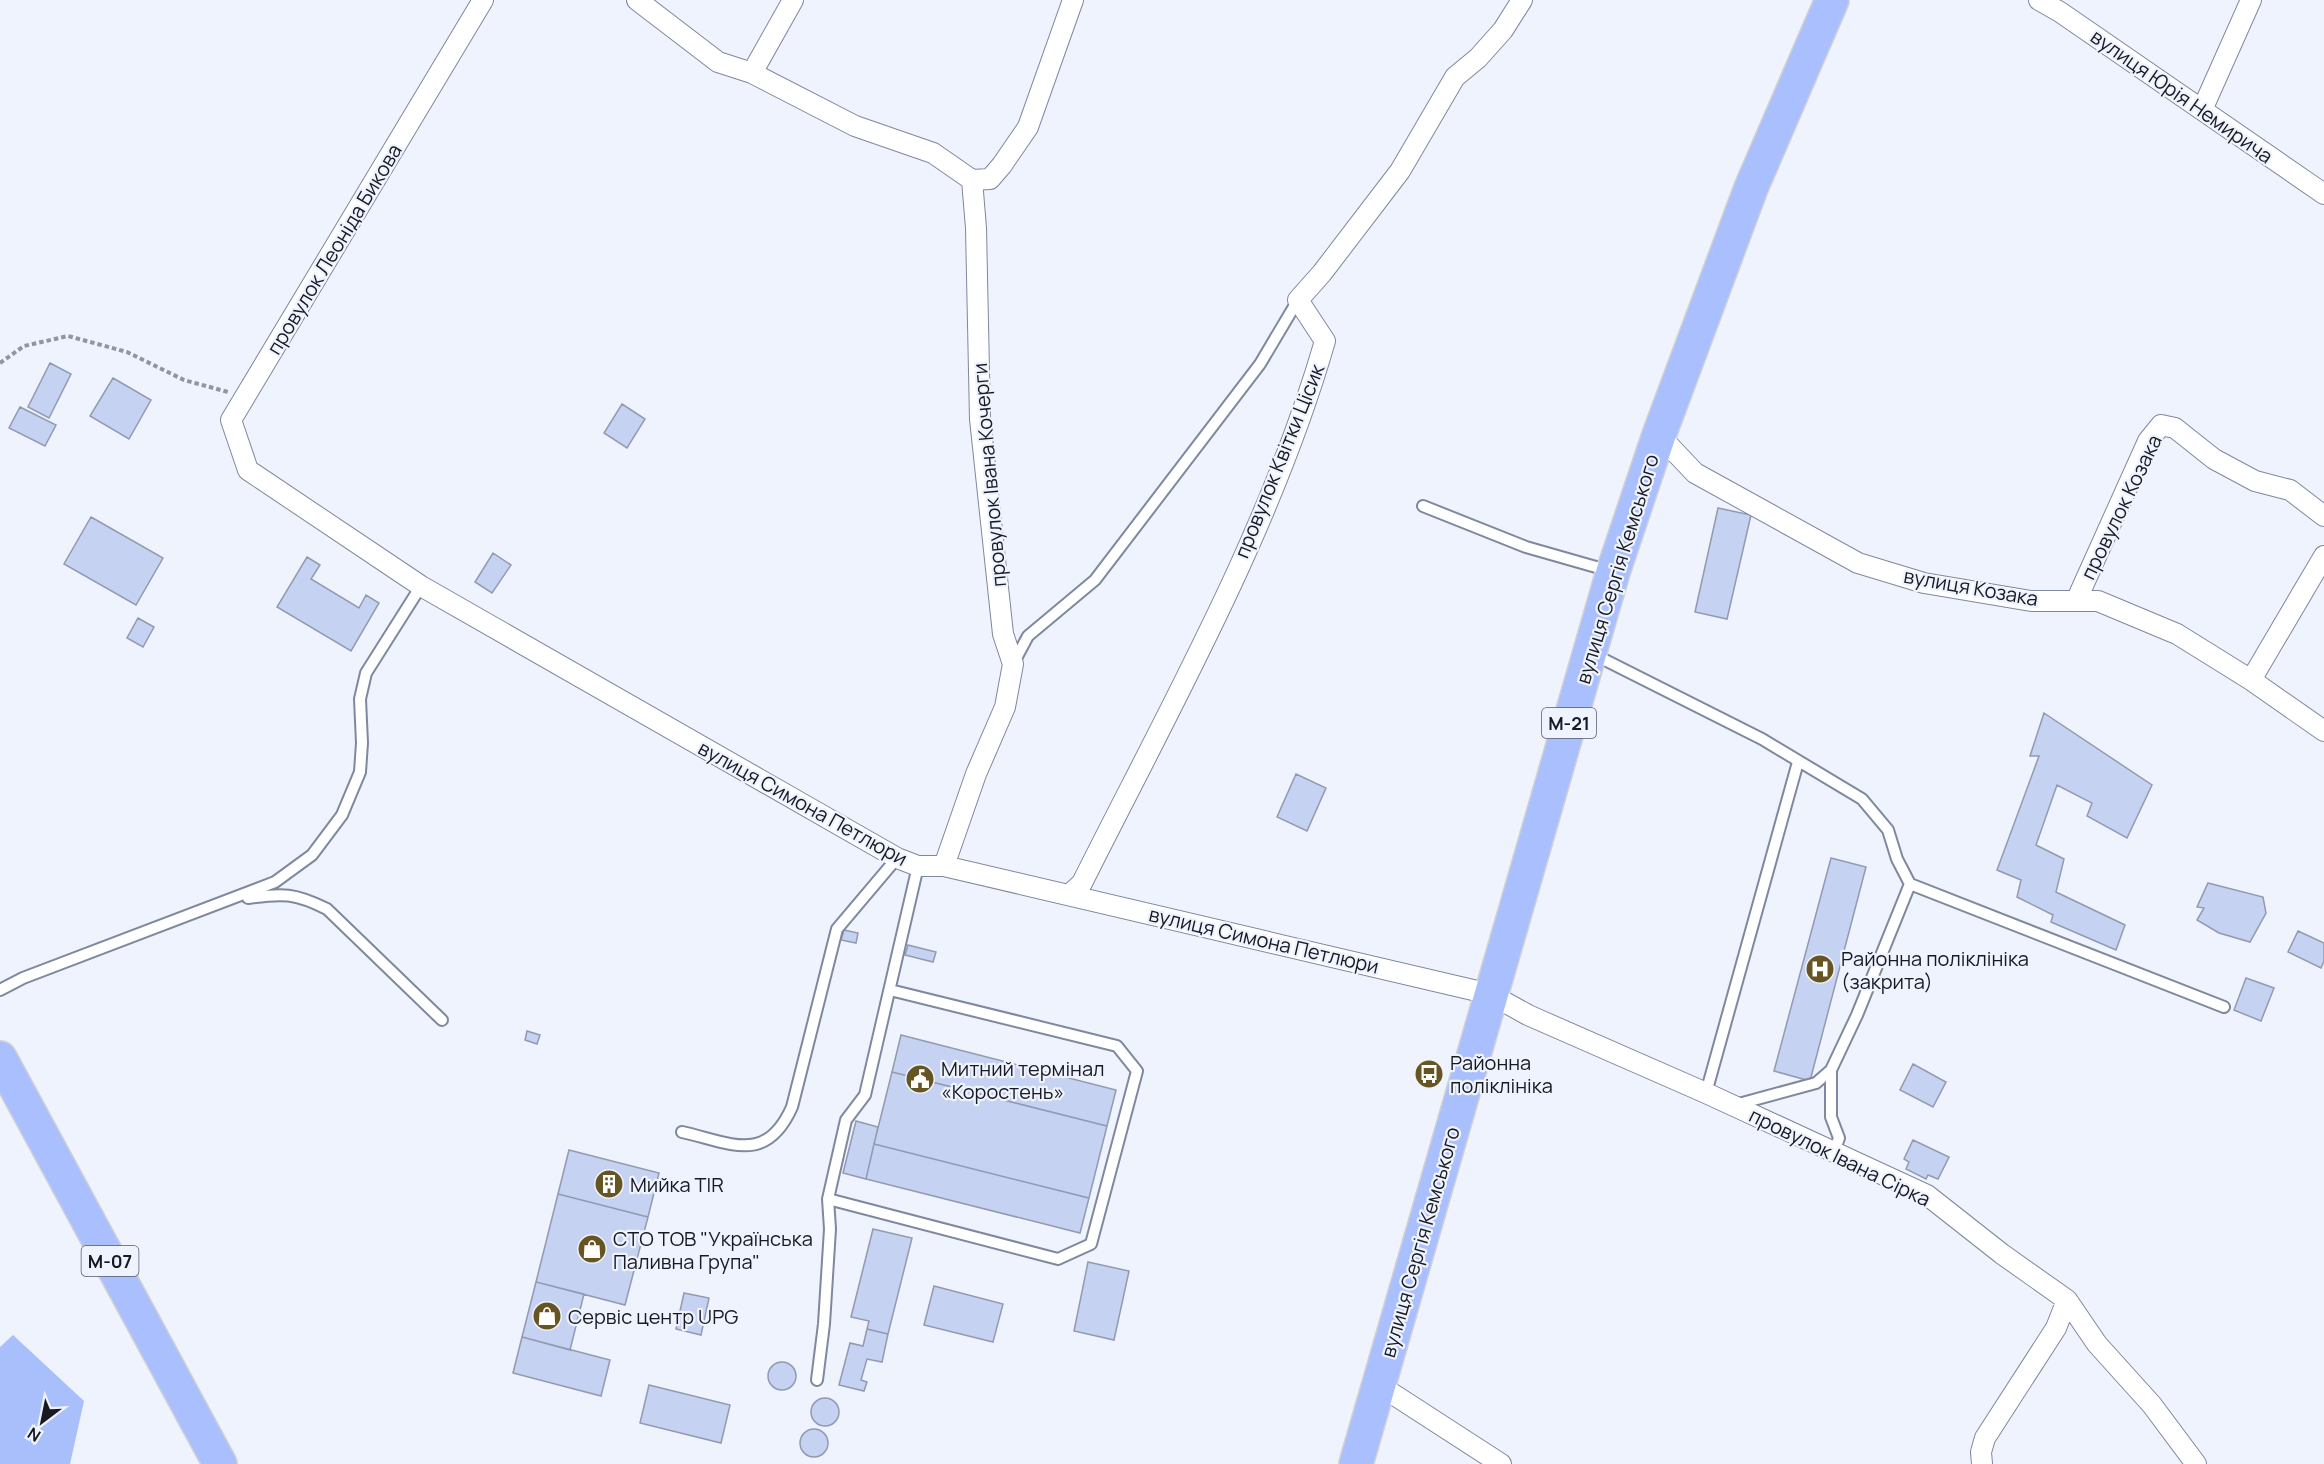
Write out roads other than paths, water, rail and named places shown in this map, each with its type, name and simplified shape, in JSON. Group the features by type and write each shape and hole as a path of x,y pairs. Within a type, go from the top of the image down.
{"highway":[{"name":"вулиця Сергія Кемського","path":"1356,1464 1613,572 1659,435 1751,188 1832,0"},
{"name":"М-07","path":"0,1058 220,1464"}],"street":[{"name":"провулок Леоніда Бикова","path":"279,491 248,470 231,420 483,0"},
{"path":"637,0 718,62 752,73 855,126 933,153 972,180 990,179 1028,126 1073,0"},
{"path":"752,73 793,0"},
{"path":"1298,300 1322,273 1400,171 1455,77 1478,58 1503,30 1522,0"},
{"name":"вулиця Юрія Немирича","path":"2039,0 2060,12 2324,194"},
{"path":"2202,110 2251,0"},
{"name":"провулок Івана Кочерги","path":"944,866 976,774 1005,707 1013,664 1003,634 980,419 976,228 972,180"},
{"name":"провулок Квітки Цісик","path":"1070,894 1082,883 1213,622 1272,491 1310,395 1325,341 1298,300"},
{"name":"провулок Козака","path":"2077,599 2148,441 2161,425 2175,428 2214,459 2255,482 2290,490 2324,516"},
{"name":"вулиця Козака","path":"1659,435 1695,473 1858,563 1924,583 2031,601 2077,599 2098,601 2177,634 2251,680 2324,731"},
{"name":"вулиця Симона Петлюри","path":"279,491 421,586 897,858 918,866 944,866 1070,894 1490,994"},
{"path":"2251,680 2324,556"},
{"name":"провулок Івана Сірка","path":"1490,994 1528,1015 1706,1093 1927,1195 2002,1254 2067,1300"},
{"path":"1982,1464 1985,1438 2056,1328 2067,1300"},
{"path":"2067,1300 2097,1344 2152,1405 2196,1464"},
{"path":"1379,1385 1501,1464"}],"lane":[{"path":"1013,664 1028,636 1095,580 1260,364 1298,300"},
{"path":"1423,506 1526,547 1613,572"},
{"path":"0,990 23,978 276,882 312,855 342,814 360,772 362,743 360,699 366,673 421,586"},
{"path":"1590,653 1762,739 1862,799 1888,830 1896,859 1910,884 2224,1007"},
{"path":"1706,1093 1798,762"},
{"path":"682,1132 748,1147 770,1139 785,1122 792,1107 837,929 897,858"},
{"path":"817,1380 824,1324 830,1229 828,1199 846,1120 865,1095 918,866"},
{"path":"1733,1106 1816,1083 1831,1070 1857,1015 1910,884"},
{"path":"224,901 277,893 304,897 327,909 442,1020"},
{"path":"828,1199 1058,1259 1091,1244 1137,1071 1117,1046 890,990"},
{"path":"1831,1070 1831,1117 1839,1138 1834,1152"}],"place":[{"name":"Районна поліклініка (закрита)","path":"1820,969"},
{"name":"Районна поліклініка","path":"1429,1074"},
{"name":"Митний термінал «Коростень»","path":"920,1079"},
{"name":"Мийка TIR","path":"609,1184"},
{"name":"СТО ТОВ \"Українська Паливна Група\"","path":"592,1249"},
{"name":"Сервіс центр UPG","path":"547,1316"}]}
